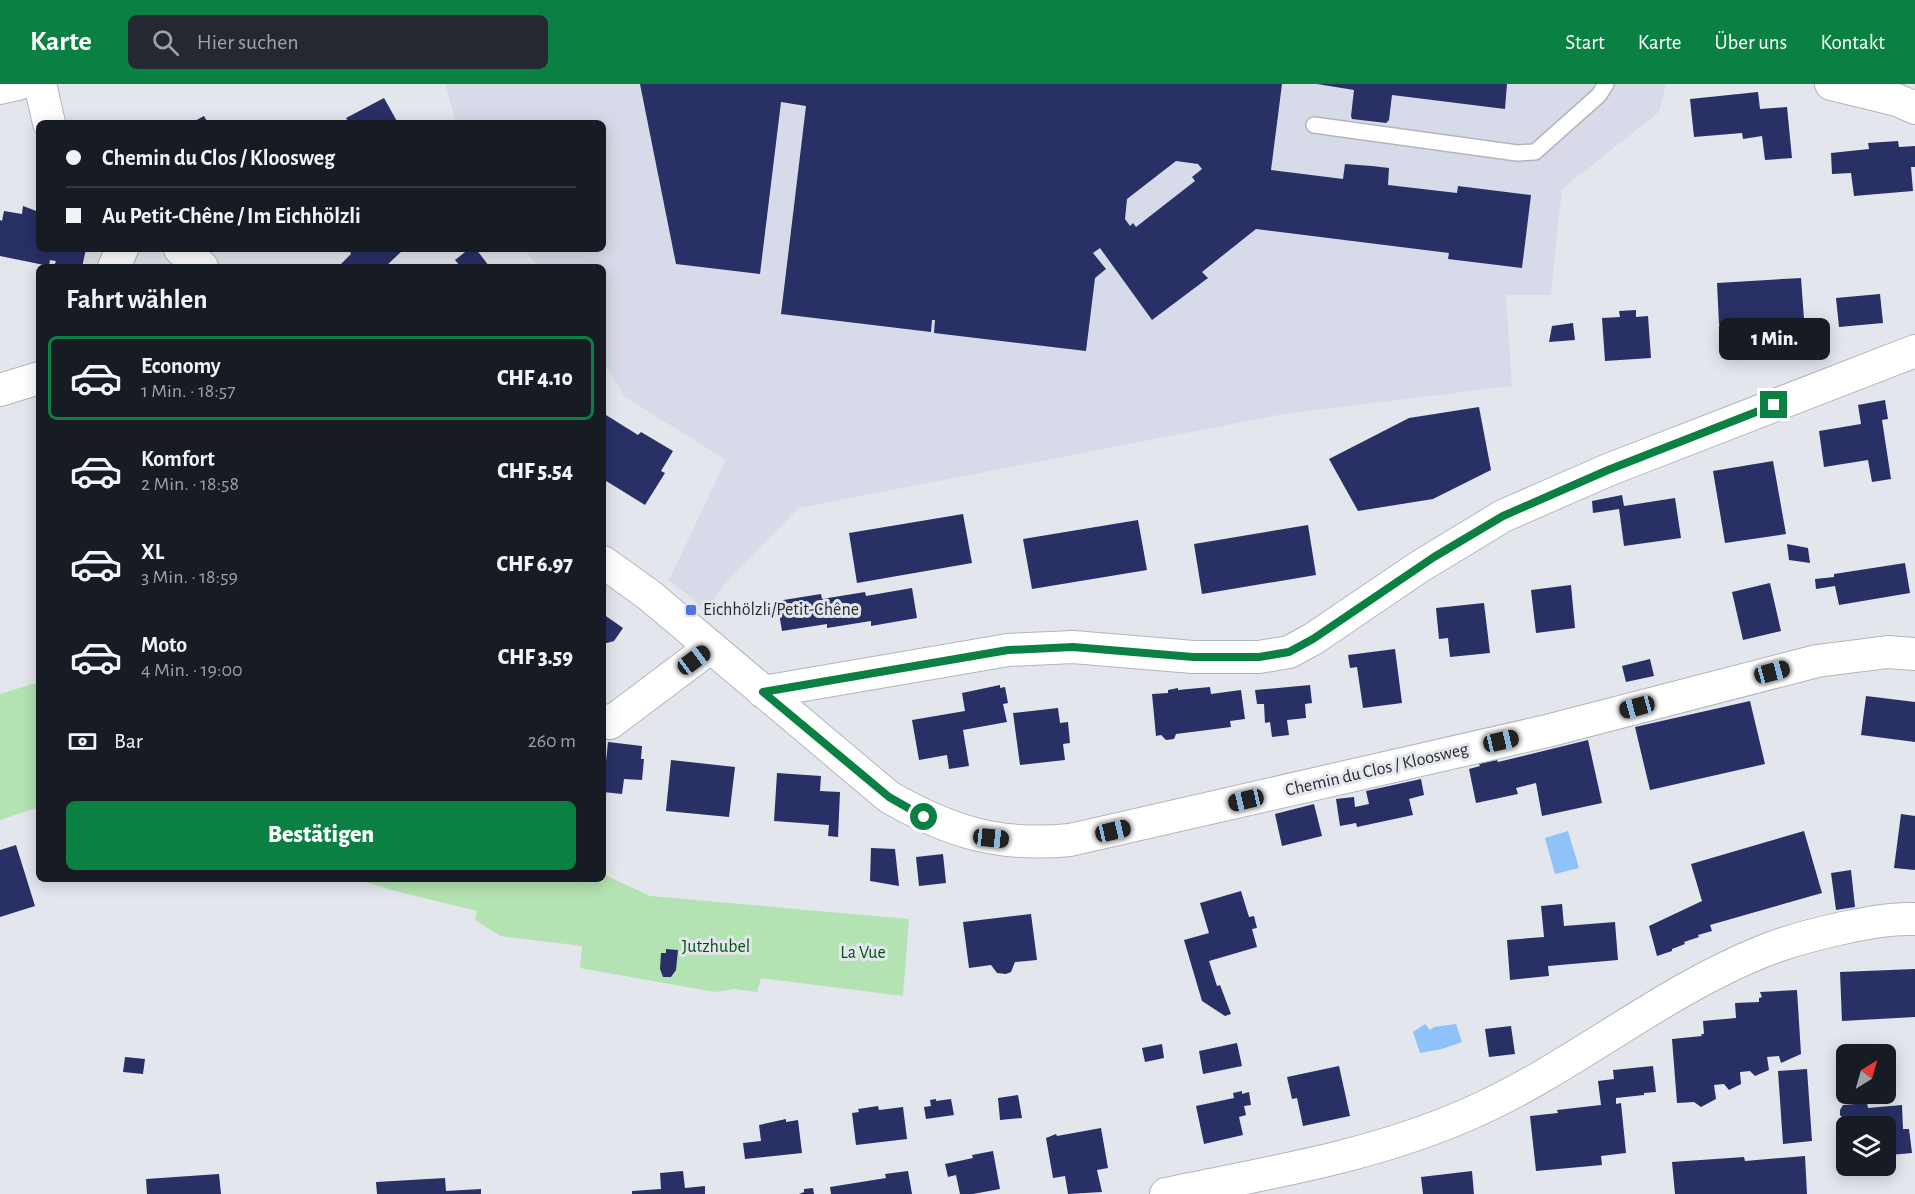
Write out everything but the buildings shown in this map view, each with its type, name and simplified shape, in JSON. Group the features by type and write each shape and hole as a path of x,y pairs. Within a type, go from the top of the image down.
{"street":[{"path":"0,88 18,84"},
{"path":"40,84 48,120"},
{"path":"1831,84 1897,100 1915,108"},
{"path":"184,252 198,264"},
{"path":"763,692 1008,650 1073,647 1193,657 1259,657 1289,652 1313,639 1464,538 1503,516 1608,470 1915,351"},
{"path":"0,390 36,379"},
{"name":"Chemin du Clos / Kloosweg","path":"606,564 649,595 889,797 924,817 963,832 1042,843 1070,840 1547,731 1818,661 1888,652 1915,654"},
{"path":"606,721 610,723 711,647"},
{"path":"1166,1194 1329,1161 1396,1143 1465,1116 1543,1077 1711,975 1761,952 1808,935 1859,925 1915,919"}],"lane":[{"path":"1314,125 1517,153 1535,152 1599,95 1606,84"}],"shaded area":[{"path":"445,84 1666,84 1659,112 1562,189 1551,295 1506,295 1512,386 1284,414 799,508 726,582 706,610 669,580 726,460 625,397 606,367 606,264 536,264 526,252 606,252 606,120 455,120"}],"green space":[{"path":"36,683 36,808 0,820 0,694"},
{"name":"Jutzhubel","path":"606,875 650,896 909,919 903,996 761,978 757,992 735,989 715,992 580,968 582,946 500,936 475,920 477,911 366,882 606,882"}],"water":[{"path":"1568,831 1579,868 1555,874 1545,838"},
{"path":"1425,1024 1430,1030 1434,1027 1456,1024 1462,1042 1420,1053 1413,1032"}],"place":[{"name":"Eichhölzli/Petit-Chêne","path":"691,610"}],"route":[{"path":"924,817 889,797 763,692 1008,650 1073,647 1193,657 1259,657 1289,652 1313,639 1464,538 1503,516 1608,470 1774,405"}],"park label":[{"name":"La Vue","path":"863,953"}]}
